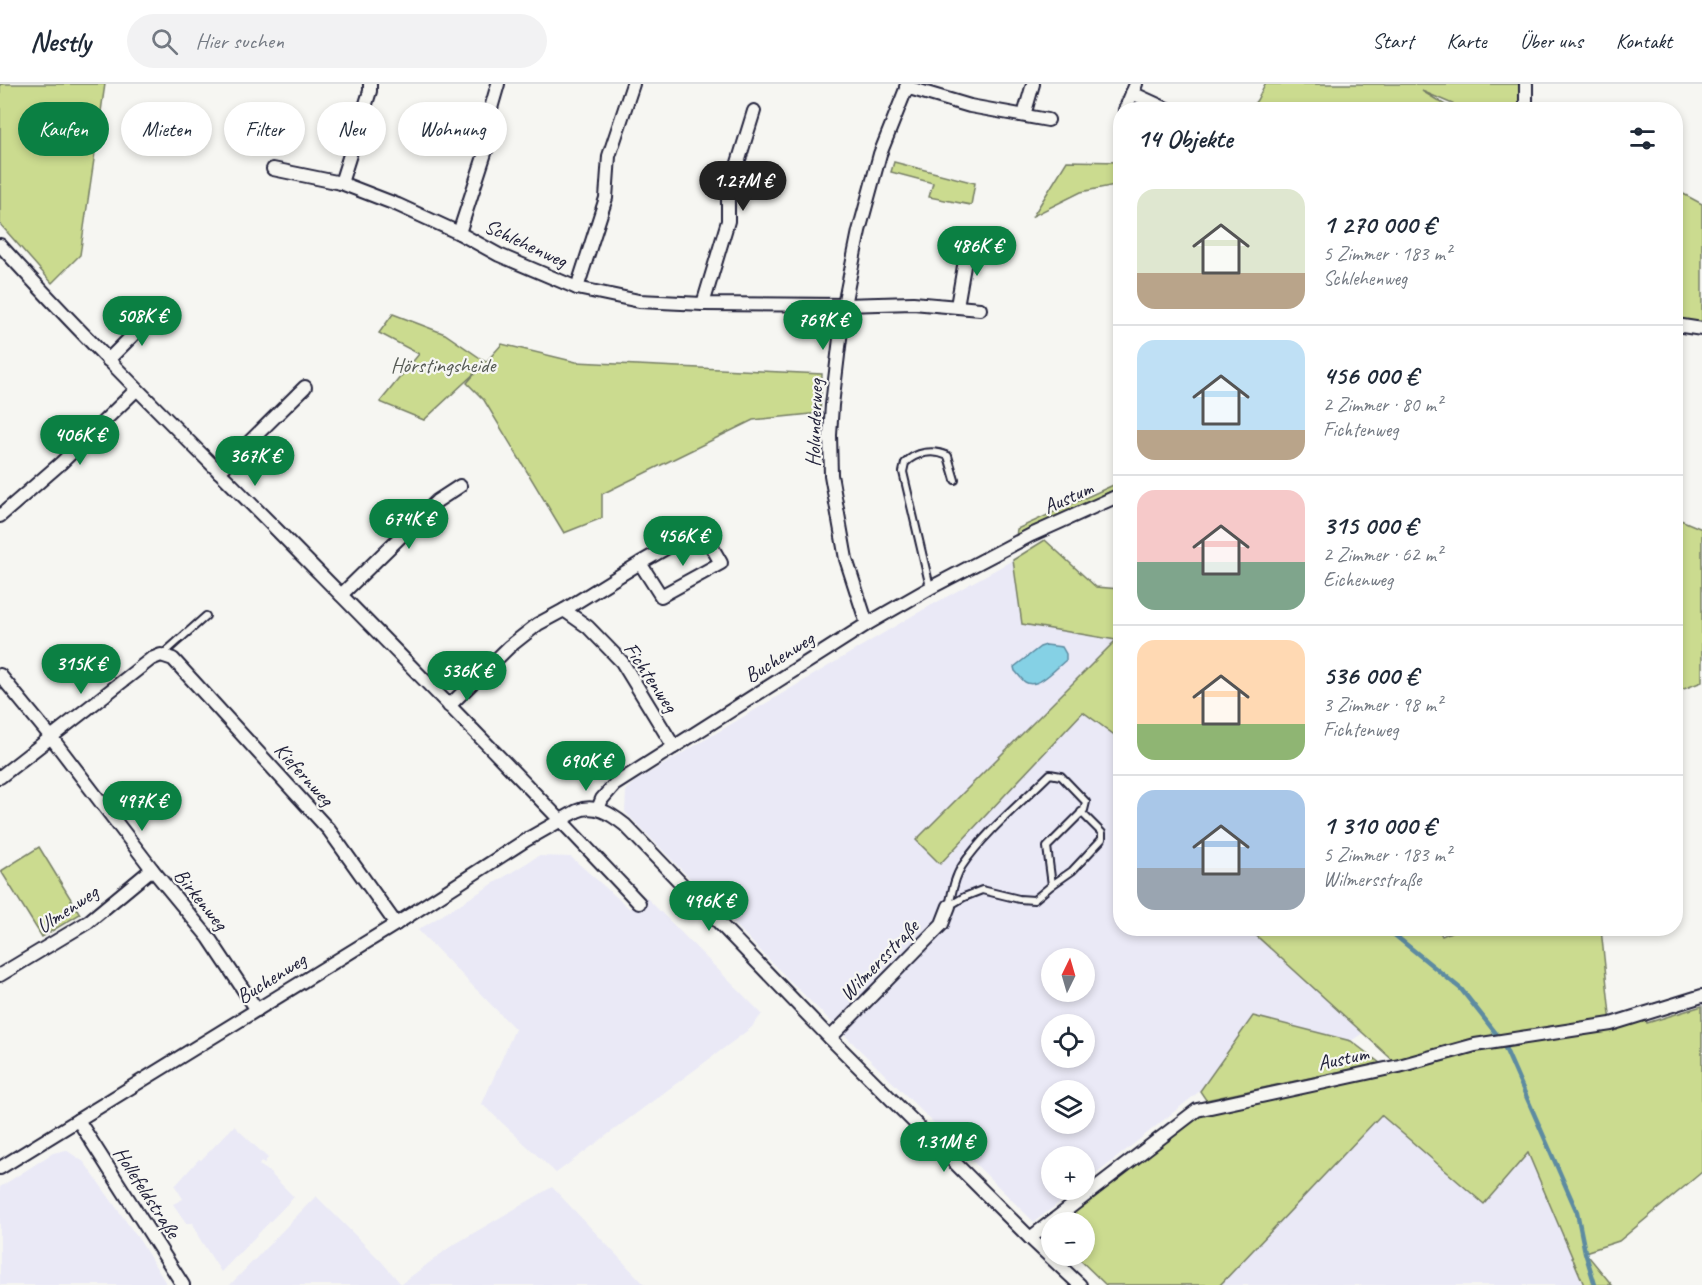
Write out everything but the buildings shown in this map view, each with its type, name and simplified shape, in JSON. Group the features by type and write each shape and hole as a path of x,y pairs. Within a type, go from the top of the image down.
{"street":[{"path":"341,183 370,91 370,84"},
{"name":"Schlehenweg","path":"459,233 488,144 487,122 498,84"},
{"name":"Schlehenweg","path":"577,288 606,198 609,156 633,84"},
{"path":"1024,115 1033,84"},
{"path":"1526,84 1526,102"},
{"path":"907,86 970,106 1048,120"},
{"name":"Holunderweg","path":"867,624 846,559 831,475 832,405 844,305 859,231 880,154 907,86"},
{"path":"1128,102 1134,88 1156,102"},
{"path":"703,304 728,221 728,195 754,111"},
{"name":"Schlehenweg","path":"273,169 341,183 398,205 459,233 498,255 577,288 639,301 703,304 913,303 980,309"},
{"path":"957,306 968,243"},
{"path":"0,245 136,390 341,595 639,903"},
{"path":"108,360 155,313"},
{"path":"1683,326 1702,329"},
{"path":"219,472 305,387"},
{"path":"0,516 62,463 136,390"},
{"path":"341,595 437,501 460,486"},
{"name":"Austum","path":"1031,535 1113,498"},
{"path":"449,706 509,647 538,624 564,610 640,563 701,528 721,563 661,596 640,563"},
{"name":"Buchenweg","path":"0,1168 396,924 526,840 584,808 598,809 602,799 614,786 867,624 1031,535"},
{"name":"Fichtenweg","path":"564,610 588,627 622,662 674,747"},
{"path":"0,777 151,659 167,657"},
{"name":"Kiefernweg","path":"167,657 328,830 396,924"},
{"name":"Birkenweg","path":"0,675 209,938 257,1010"},
{"path":"598,809 616,817 625,825 830,1038 1080,1285"},
{"name":"Ulmenweg","path":"0,975 88,922 152,869"},
{"name":"Wilmersstraße","path":"830,1038 942,924 949,906"},
{"name":"Austum","path":"1030,1238 1197,1110 1399,1066 1475,1045 1611,1024 1702,996"},
{"name":"Hollefeldstraße","path":"78,1120 183,1285"}],"lane":[{"path":"930,588 903,472 904,463 911,457 921,454 940,453 948,456 955,480"},
{"path":"167,657 206,616"},
{"path":"949,906 953,885 961,867 986,837 1050,774 1061,776 1086,802 1081,812 1047,847 1052,885"},
{"path":"949,906 982,890 1019,899 1034,900 1072,871 1102,839 1102,833 1081,812"}],"shaded area":[{"path":"1013,560 1022,624 1113,638 1113,643 916,840 940,863 1083,712 1113,734 1113,936 1257,936 1363,1033 1351,1041 1253,1016 1200,1091 1095,1175 1095,1146 1041,1146 1041,1200 1063,1200 1047,1212 1041,1212 1041,1217 1034,1222 789,980 625,812 626,791 634,782 912,616"},
{"path":"538,856 571,857 630,909 646,897 762,1014 751,1028 556,1173 482,1104 515,1029 418,930"},
{"path":"1381,1114 1484,1204 1528,1152 1584,1285 1220,1285"},
{"path":"234,1126 268,1158 264,1163 261,1161 259,1165 294,1197 221,1272 198,1236 193,1223 186,1223 173,1204 183,1199 175,1186 199,1159 201,1160"},
{"path":"66,1150 84,1162 140,1241 167,1285 0,1285 0,1187 53,1153"},
{"path":"552,1187 645,1285 230,1285 316,1196 401,1284 450,1247"}],"green space":[{"path":"0,84 105,84 102,102 18,102 18,156 94,156 80,255 52,283 0,224"},
{"path":"1265,84 1520,84 1520,102 1448,102 1422,91 1440,102 1255,102"},
{"path":"1067,161 1113,162 1113,185 1081,192 1033,216"},
{"path":"894,162 975,183 971,205 929,197 933,183 891,172"},
{"path":"1683,194 1702,204 1702,323 1683,319"},
{"name":"Hörstingsheide","path":"393,314 445,334 486,362 502,344 576,362 822,374 820,413 753,420 602,494 602,518 564,533 484,400 467,383 478,370 424,420 380,402 419,354 379,333"},
{"path":"1113,485 1113,490 1016,537 1017,529"},
{"path":"1683,521 1702,529 1702,682 1683,689"},
{"path":"1045,540 1096,587 1113,588 1113,639 1022,624 1013,560"},
{"path":"1113,643 1113,734 1083,712 940,864 916,840"},
{"path":"39,847 80,914 42,937 1,871"},
{"path":"1257,936 1602,936 1611,1024 1645,1014 1647,1023 1702,1006 1702,1172 1619,1241 1585,1252 1612,1285 1584,1285 1528,1153 1484,1204 1381,1115 1220,1285 1106,1285 1086,1266 1095,1266 1095,1212 1064,1212 1080,1200 1095,1200 1095,1188 1197,1110 1398,1065"},
{"path":"1253,1016 1351,1041 1380,1063 1206,1100 1200,1091"}],"water":[{"path":"1046,645 1062,647 1066,660 1036,683 1025,682 1014,667"}],"waterway":[{"path":"1396,936 1461,989 1502,1041 1577,1212 1585,1252 1595,1285"}]}
